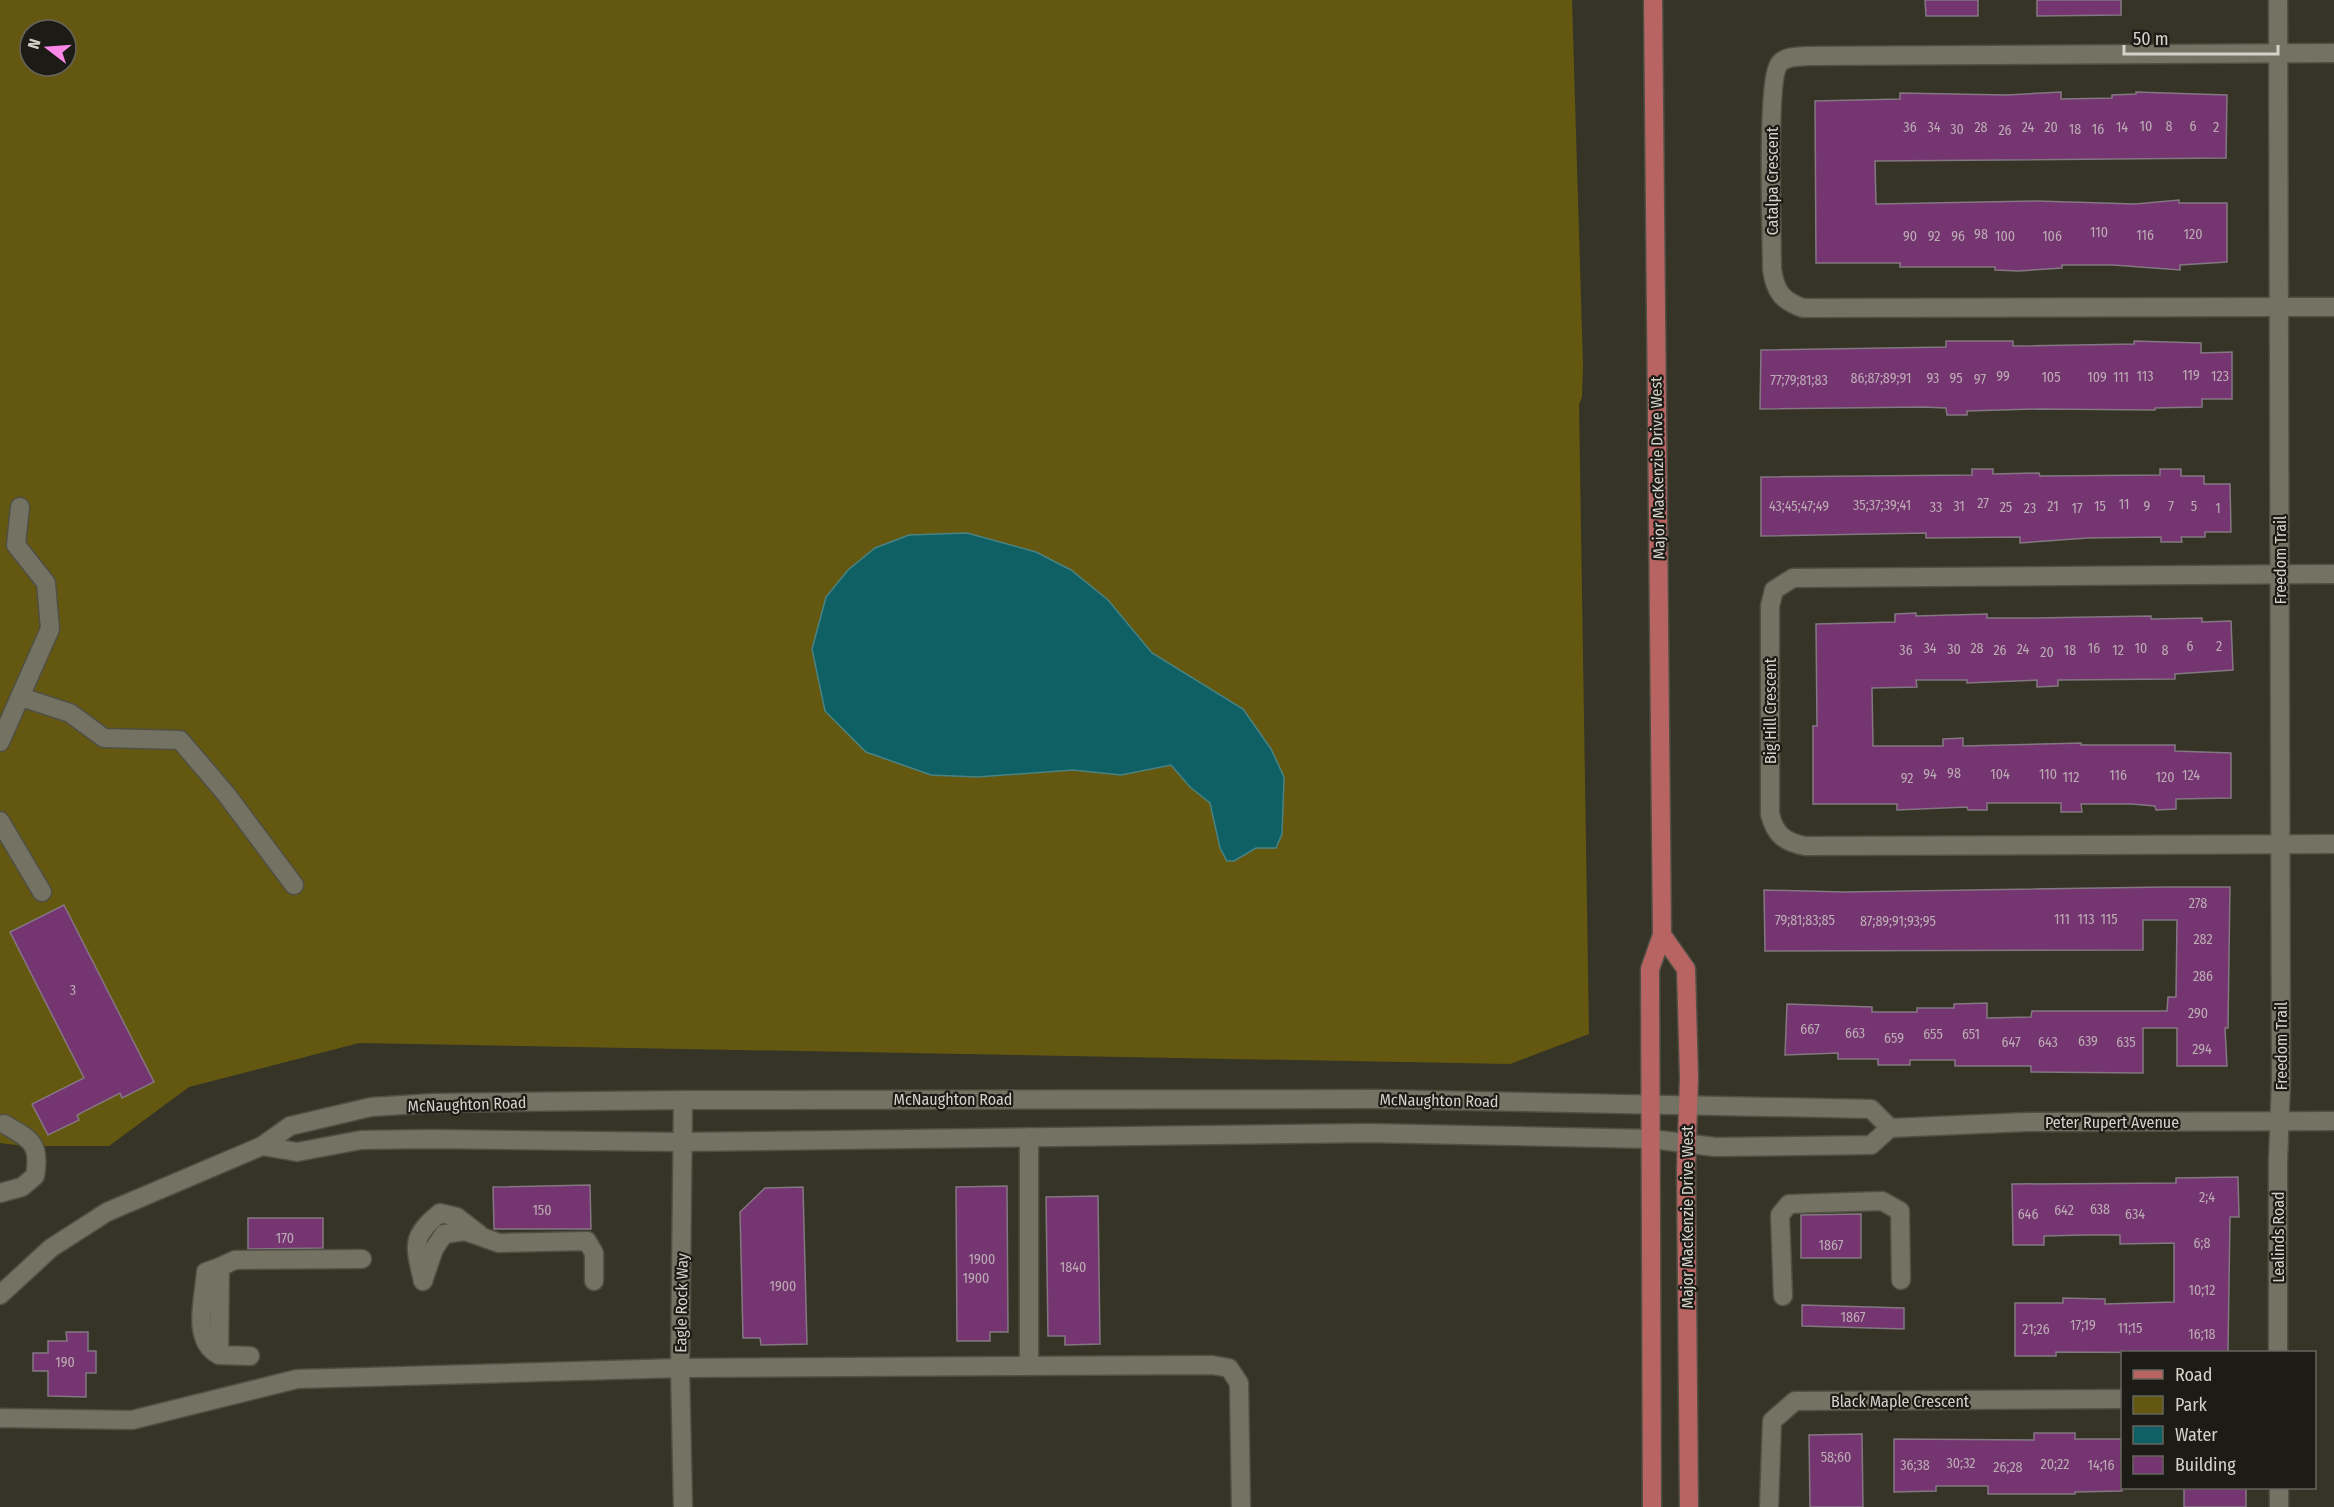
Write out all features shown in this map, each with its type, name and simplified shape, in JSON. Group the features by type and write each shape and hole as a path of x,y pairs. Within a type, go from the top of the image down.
{"main road":[{"name":"Major MacKenzie Drive West","path":"1652,1507 1650,969 1662,935 1653,0"},
{"name":"Major MacKenzie Drive West","path":"1662,935 1686,969 1689,1507"}],"street":[{"name":"Freedom Trail","path":"2278,0 2280,1121"},
{"path":"2278,53 2334,53"},
{"name":"Catalpa Crescent","path":"2278,53 1806,56 1785,60 1779,64 1775,73 1772,104 1772,269 1774,287 1781,296 1803,308 2280,308"},
{"path":"2280,308 2334,307"},
{"path":"0,742 50,629 46,583 16,545 20,507"},
{"name":"Big Hill Crescent","path":"2334,574 1804,576 1785,581 1774,590 1770,606 1770,814 1774,830 1781,837 1805,846 2334,844"},
{"path":"21,697 70,713 104,738 180,740 226,794 294,885"},
{"path":"0,821 42,892"},
{"name":"McNaughton Road","path":"0,1295 51,1248 107,1212 262,1146 290,1126 371,1107 433,1103 683,1100 1378,1099 1688,1103"},
{"name":"Eagle Rock Way","path":"683,1100 680,1368 683,1507"},
{"path":"1687,1142 1715,1147 1871,1145 1890,1128 1871,1109 1715,1107 1688,1103"},
{"name":"Lealinds Road","path":"2278,1351 2280,1121"},
{"name":"Peter Rupert Avenue","path":"1890,1128 2027,1122 2334,1121"},
{"path":"0,1193 22,1187 35,1176 39,1157 31,1139 4,1124"},
{"name":"McNaughton Road","path":"262,1146 297,1152 361,1140 431,1138 681,1142 1367,1133 1652,1139 1687,1142"},
{"path":"1029,1137 1029,1366"},
{"path":"1783,1296 1780,1215 1789,1204 1882,1201 1900,1211 1901,1280"},
{"path":"423,1281 434,1249 444,1234 465,1231 499,1243 587,1241 594,1253 594,1281"},
{"path":"250,1356 219,1355 220,1267 236,1260 362,1259"},
{"path":"0,1418 132,1420 297,1379 680,1368 1200,1365 1229,1368 1239,1383 1241,1507"},
{"name":"Black Maple Crescent","path":"1769,1507 1772,1421 1795,1401 2121,1399"},
{"path":"2279,1489 2279,1507"}],"green space":[{"path":"0,0 1572,0 1583,366 1582,397 1579,404 1589,1034 1510,1064 359,1043 189,1087 109,1146 24,1146 0,1143"}],"water":[{"path":"967,533 1036,552 1071,570 1108,600 1152,653 1243,709 1271,749 1284,777 1282,834 1276,848 1256,848 1234,861 1227,861 1220,848 1210,803 1190,787 1171,765 1121,775 1073,770 977,777 931,775 866,752 825,711 812,649 826,597 848,570 875,548 909,535"}],"building":[{"path":"1925,0 1978,0 1978,16 1926,16"},
{"path":"2037,0 2121,0 2121,15 2037,16"},
{"path":"2061,92 2061,99 2112,98 2112,95 2136,94 2136,92 2227,95 2226,158 1875,161 1876,204 2038,201 2135,204 2179,200 2179,203 2227,203 2227,262 2180,265 2180,270 2113,265 2062,265 2062,268 2019,271 1995,270 1995,267 1900,267 1900,263 1816,263 1815,101 1900,99 1900,93 2007,95"},
{"path":"1946,341 2013,341 2013,346 2134,344 2134,341 2201,343 2201,353 2232,352 2232,399 2202,399 2202,407 2155,408 2155,410 2038,409 1967,411 1967,415 1947,415 1946,408 1923,407 1760,409 1761,350 1946,347"},
{"path":"1972,469 1993,469 1993,474 2039,473 2040,476 2160,475 2160,469 2181,469 2181,476 2204,476 2204,484 2230,484 2231,532 2205,532 2205,537 2181,537 2182,542 2161,542 2161,537 2088,538 2020,543 2020,537 1926,538 1926,533 1761,536 1761,477 1972,475"},
{"path":"1916,613 1916,616 1987,614 1987,618 2151,616 2151,619 2202,618 2202,622 2231,621 2233,670 2175,674 2175,679 2058,680 2058,686 2037,687 2037,680 1967,683 1967,680 1916,680 1917,687 1872,688 1873,746 1943,746 1943,739 1963,738 1963,746 2081,743 2081,745 2175,745 2175,751 2231,753 2231,798 2176,799 2176,809 2156,810 2155,806 2132,804 2081,804 2082,812 2061,812 2061,803 1987,803 1987,810 1968,810 1967,807 1897,810 1897,804 1813,804 1813,726 1817,726 1816,624 1895,622 1895,614"},
{"path":"2230,887 2228,1028 2225,1028 2227,1066 2177,1066 2177,1028 2143,1028 2143,1073 2031,1072 2031,1066 1955,1066 1955,1060 1910,1060 1910,1065 1878,1065 1878,1059 1838,1059 1838,1053 1785,1055 1787,1004 1872,1007 1872,1012 1917,1012 1917,1008 1954,1008 1954,1004 1987,1003 1987,1018 2031,1017 2032,1011 2167,1011 2168,997 2176,997 2177,920 2143,920 2143,950 1765,951 1764,890 1844,892"},
{"path":"64,905 154,1082 122,1098 120,1093 77,1115 79,1120 48,1135 32,1104 84,1078 10,932"},
{"path":"2238,1177 2239,1217 2230,1217 2228,1351 2056,1352 2056,1356 2015,1356 2015,1303 2063,1303 2063,1298 2105,1299 2105,1304 2174,1302 2174,1243 2120,1244 2120,1235 2085,1235 2044,1236 2044,1245 2013,1245 2012,1184 2176,1183 2176,1178"},
{"path":"590,1185 591,1229 494,1229 493,1187"},
{"path":"1007,1186 1008,1332 990,1332 990,1341 957,1341 956,1187"},
{"path":"803,1187 807,1344 761,1345 760,1338 743,1338 740,1212 765,1188"},
{"path":"1098,1196 1100,1344 1065,1345 1065,1336 1048,1336 1046,1197"},
{"path":"1861,1214 1861,1258 1801,1258 1801,1215"},
{"path":"248,1218 323,1218 323,1248 248,1249"},
{"path":"1802,1305 1904,1308 1904,1329 1802,1326"},
{"path":"66,1332 88,1332 88,1351 96,1351 96,1373 86,1373 86,1397 48,1396 48,1371 33,1371 33,1353 48,1353 48,1341 67,1341"},
{"path":"2034,1433 2075,1433 2075,1439 2121,1439 2122,1491 2075,1492 2075,1494 1988,1494 1988,1486 1936,1486 1936,1491 1894,1492 1894,1439 2034,1440"},
{"path":"1862,1434 1863,1507 1810,1507 1809,1435"},
{"path":"2184,1489 2246,1489 2246,1507 2184,1507"}]}
